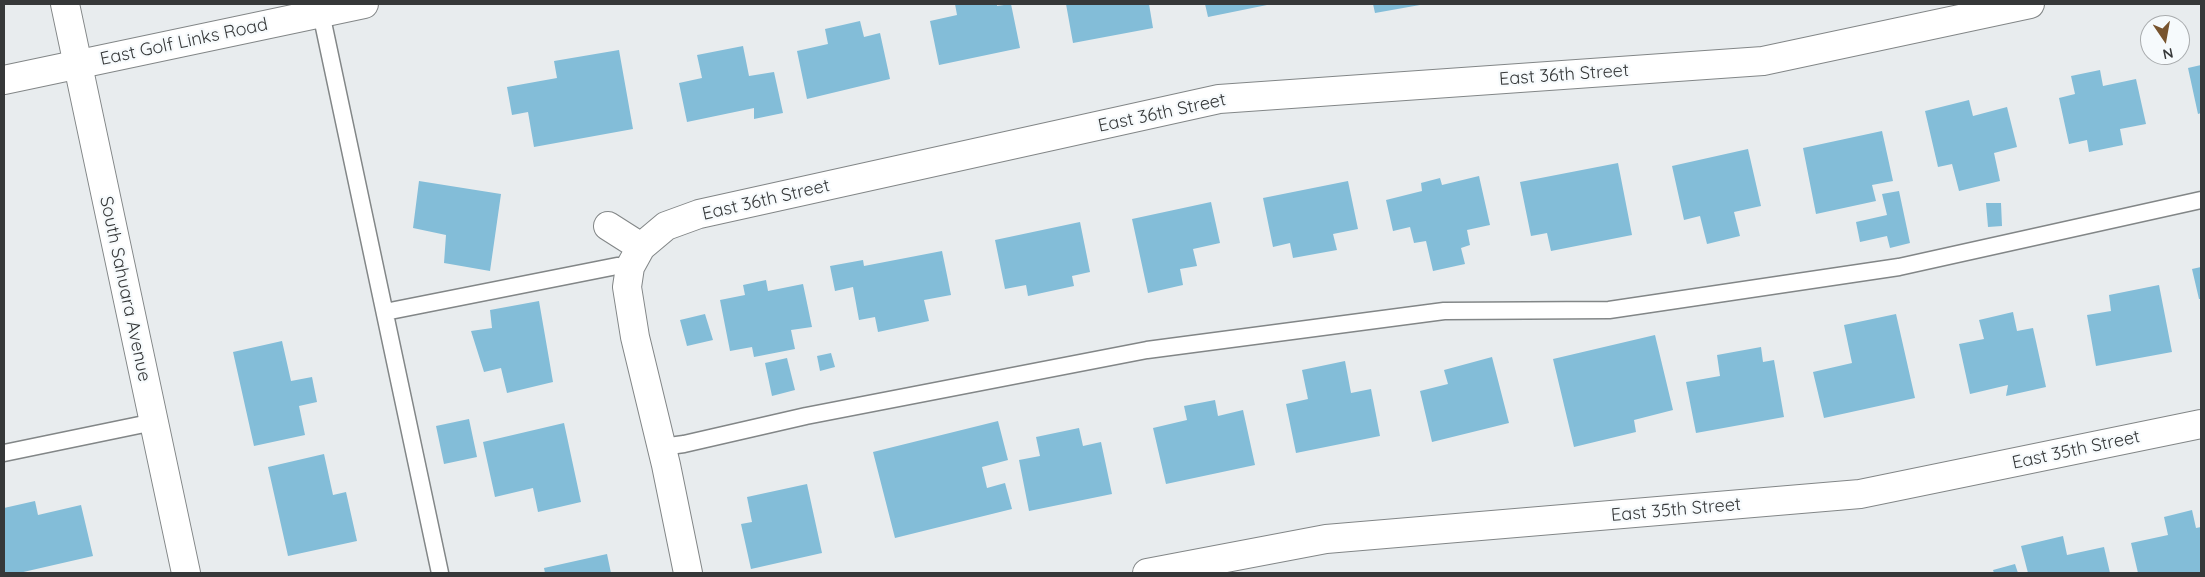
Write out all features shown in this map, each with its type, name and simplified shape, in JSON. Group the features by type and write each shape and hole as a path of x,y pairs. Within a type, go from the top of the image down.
{"street":[{"name":"South Sahuara Avenue","path":"65,4 186,573"},
{"name":"East Golf Links Road","path":"4,80 364,4"},
{"name":"East 36th Street","path":"635,257 666,226 699,214 1219,99 1763,61 2030,4"},
{"path":"608,226 635,257 626,287 688,573"},
{"name":"East 35th Street","path":"1148,573 1326,539 1860,494 2201,424"}],"lane":[{"path":"321,13 440,573"},
{"path":"662,447 684,444 806,416 1147,350 1444,311 1609,310 1899,267 2201,200"},
{"path":"384,312 617,266 635,257"},
{"path":"4,453 154,422"}],"building":[{"path":"955,4 997,4 997,6 1011,4 1020,48 939,65 930,21 957,15"},
{"path":"1066,4 1149,4 1153,28 1073,43"},
{"path":"1205,4 1267,4 1267,5 1208,17"},
{"path":"1373,4 1420,4 1420,5 1375,13"},
{"path":"860,21 864,37 880,33 890,79 807,99 797,51 828,44 825,29"},
{"path":"743,46 749,76 774,72 783,113 754,119 754,108 687,122 679,83 702,78 697,55"},
{"path":"619,50 633,129 534,147 528,112 512,115 507,87 557,78 554,61"},
{"path":"2201,65 2201,113 2198,114 2188,68"},
{"path":"2100,70 2103,86 2136,79 2146,124 2120,129 2123,145 2089,152 2087,140 2069,144 2059,98 2075,94 2071,76"},
{"path":"1969,100 1973,116 2007,107 2017,147 1994,153 2000,181 1959,191 1952,164 1938,167 1925,111"},
{"path":"1882,131 1893,181 1872,185 1876,201 1816,214 1803,148"},
{"path":"1748,149 1761,206 1734,212 1740,236 1707,244 1700,216 1684,220 1672,166"},
{"path":"1618,163 1632,235 1551,251 1547,233 1531,236 1520,182"},
{"path":"1479,176 1490,225 1467,230 1470,245 1461,248 1465,264 1433,271 1426,241 1414,243 1410,227 1393,231 1386,200 1422,191 1421,183 1440,178 1442,185"},
{"path":"419,181 501,194 490,271 444,263 446,235 413,228"},
{"path":"1348,181 1358,229 1333,234 1337,250 1293,258 1290,243 1273,247 1263,198"},
{"path":"1899,191 1910,243 1890,248 1887,236 1860,242 1856,222 1887,215 1882,194"},
{"path":"1211,202 1220,243 1193,249 1197,266 1180,269 1183,285 1148,293 1132,219"},
{"path":"1986,203 2001,203 2002,226 1988,227"},
{"path":"1080,222 1090,272 1072,276 1074,286 1028,296 1026,285 1005,289 995,240"},
{"path":"942,251 951,295 924,300 929,321 878,332 875,317 859,320 853,287 835,291 830,266 863,260 864,266"},
{"path":"2201,267 2201,299 2199,299 2192,269"},
{"path":"766,280 768,291 803,284 812,327 791,330 795,349 754,357 752,347 730,351 720,300 745,295 743,285"},
{"path":"2159,285 2172,352 2096,366 2087,315 2111,311 2109,295"},
{"path":"539,301 553,382 507,393 501,368 484,372 471,331 492,328 490,310"},
{"path":"2013,312 2017,331 2033,328 2046,387 2006,396 2008,385 1970,394 1959,344 1984,339 1979,320"},
{"path":"705,314 713,340 687,346 680,320"},
{"path":"1896,314 1915,398 1824,418 1813,372 1852,363 1844,325"},
{"path":"1655,335 1673,410 1634,420 1636,432 1574,447 1553,359"},
{"path":"282,341 291,381 312,377 317,402 299,406 305,435 254,446 233,352"},
{"path":"1761,347 1763,362 1774,360 1784,417 1696,433 1686,382 1720,376 1717,355"},
{"path":"831,353 835,367 820,371 817,356"},
{"path":"1492,357 1509,423 1432,442 1420,391 1448,384 1444,370"},
{"path":"787,358 795,390 772,396 765,363"},
{"path":"1345,361 1351,393 1371,389 1380,436 1296,453 1286,404 1308,399 1302,370"},
{"path":"1215,400 1218,416 1243,410 1255,465 1166,484 1153,428 1187,420 1184,406"},
{"path":"469,419 477,457 444,464 436,426"},
{"path":"998,421 1008,460 982,467 987,488 1005,483 1012,509 895,538 873,452"},
{"path":"564,423 581,502 538,512 533,488 495,497 483,442"},
{"path":"1079,428 1083,446 1101,442 1112,494 1029,511 1019,460 1040,456 1036,437"},
{"path":"324,454 333,495 346,492 357,541 288,556 268,467"},
{"path":"807,484 822,553 751,569 741,524 752,522 747,497"},
{"path":"35,501 38,515 81,505 93,556 19,573 4,573 4,508"},
{"path":"2192,510 2196,528 2201,527 2201,573 2138,573 2131,543 2168,535 2164,517"},
{"path":"2063,536 2067,555 2104,547 2110,573 2028,573 2021,546"},
{"path":"607,554 611,573 545,573 544,568"},
{"path":"2015,564 2018,573 1994,573 1993,570"}]}
